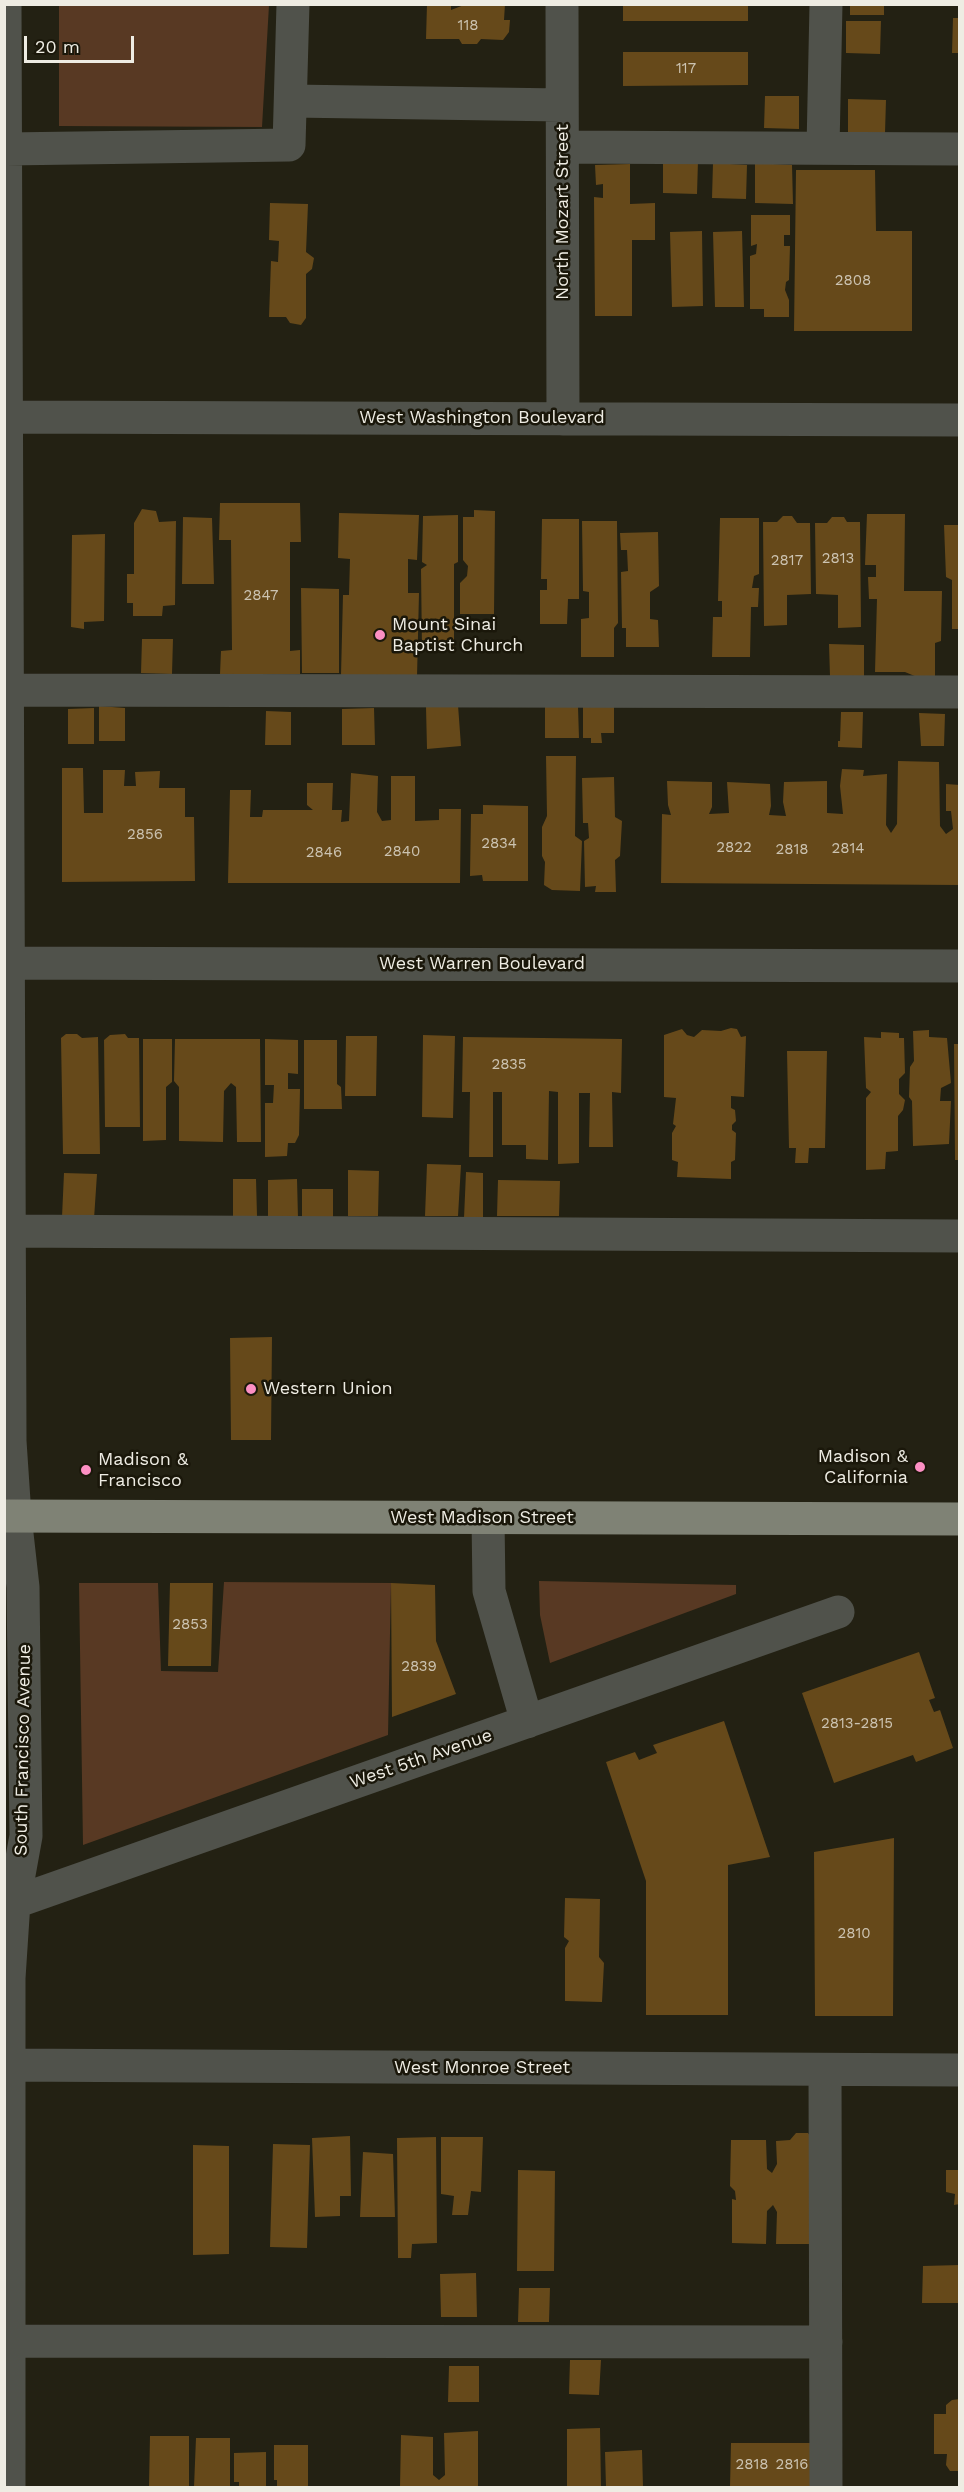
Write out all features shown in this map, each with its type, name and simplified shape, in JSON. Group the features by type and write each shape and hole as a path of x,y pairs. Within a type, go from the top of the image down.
{"main road":[{"name":"West Madison Street","path":"10,1516 960,1520"}],"street":[{"name":"South Francisco Avenue","path":"5,4 8,690 6,963 10,1516 23,1587 15,1718 26,1836 9,1904 7,2065 9,2487"},
{"path":"6,149 289,145 294,4"},
{"name":"North Mozart Street","path":"562,4 563,419"},
{"path":"823,148 826,4"},
{"path":"291,101 562,105"},
{"path":"563,147 960,149"},
{"name":"West Washington Boulevard","path":"6,417 960,420"},
{"path":"8,690 960,692"},
{"name":"West Warren Boulevard","path":"6,963 960,966"},
{"path":"7,1232 960,1236"},
{"path":"489,1518 489,1591 527,1722"},
{"name":"West 5th Avenue","path":"9,1904 838,1612"},
{"name":"West Monroe Street","path":"7,2065 960,2070"},
{"path":"825,2070 826,2487"},
{"path":"7,2341 826,2342"}],"shaded area":[{"path":"59,5 269,5 262,127 59,126"},
{"path":"539,1581 736,1585 736,1594 550,1663 540,1615"},
{"path":"224,1582 391,1583 388,1735 83,1845 79,1583 158,1583 161,1671 218,1672"}],"building":[{"path":"427,4 451,4 451,10 464,5 505,4 504,20 510,20 509,32 503,40 481,39 477,44 462,44 459,39 426,39"},
{"path":"623,4 748,4 748,21 623,21"},
{"path":"850,4 884,4 884,15 850,15"},
{"path":"953,18 960,18 960,53 952,53"},
{"path":"846,21 881,21 880,54 846,53"},
{"path":"623,52 748,52 748,85 623,86"},
{"path":"765,96 799,96 799,129 764,128"},
{"path":"848,99 886,100 885,133 848,133"},
{"path":"663,161 698,161 697,194 663,193"},
{"path":"713,163 747,165 746,199 712,198"},
{"path":"755,163 792,165 793,204 755,203"},
{"path":"630,164 630,204 655,203 655,240 632,240 632,316 595,316 594,197 603,198 603,184 596,185 595,165"},
{"path":"796,170 875,170 876,231 912,231 912,331 794,331"},
{"path":"270,203 308,204 306,252 314,258 312,269 306,274 306,318 301,325 290,323 286,317 269,317 271,261 278,262 279,241 269,240"},
{"path":"751,215 790,215 790,235 784,235 784,246 790,246 789,280 786,282 785,290 789,300 789,317 764,317 764,309 750,309 750,256 756,254 757,244 751,246"},
{"path":"702,231 703,306 672,307 670,232"},
{"path":"742,231 744,307 715,307 713,232"},
{"path":"220,503 300,503 301,542 290,542 290,651 300,650 300,674 220,674 221,651 232,650 231,540 219,540"},
{"path":"142,509 156,511 159,522 176,521 175,605 163,606 162,616 133,616 133,603 127,603 127,574 134,574 134,523"},
{"path":"474,510 495,511 494,614 460,614 460,583 467,576 468,566 463,560 463,517 474,517"},
{"name":"Mount Sinai Baptist Church","path":"339,513 419,515 417,560 408,559 408,593 419,593 417,677 341,675 343,595 349,595 350,559 338,558"},
{"path":"867,514 905,514 904,591 942,591 941,641 935,643 935,677 917,677 905,672 875,672 877,599 869,599 868,577 876,577 876,565 865,565"},
{"path":"458,515 458,562 454,564 454,651 422,651 421,569 427,565 422,562 423,516"},
{"path":"783,516 792,516 797,523 810,523 811,594 787,595 787,625 764,626 763,522 777,522"},
{"path":"183,517 212,518 214,584 182,584"},
{"path":"832,517 844,517 847,522 860,522 861,627 838,628 838,595 816,594 815,523 827,523"},
{"path":"720,518 759,518 759,574 754,576 752,588 759,588 758,607 751,607 750,657 712,657 713,617 722,617 722,601 718,601"},
{"path":"542,519 579,519 579,599 568,599 567,624 540,624 540,590 547,590 547,579 541,579"},
{"path":"582,521 617,521 618,623 614,628 614,657 581,657 581,619 589,618 589,592 583,591"},
{"path":"944,525 960,525 960,629 952,629 952,580 946,577"},
{"path":"658,532 659,586 650,592 650,619 658,620 659,647 626,647 626,628 622,628 621,572 628,571 627,550 621,550 620,533"},
{"path":"105,534 104,621 84,622 84,629 71,627 72,535"},
{"path":"301,588 339,589 339,673 302,673"},
{"path":"142,639 173,639 172,674 141,673"},
{"path":"829,644 864,645 864,678 830,676"},
{"path":"458,705 461,746 427,749 426,707"},
{"path":"99,706 125,708 125,741 99,741"},
{"path":"583,706 614,706 614,733 601,733 602,743 591,743 591,738 583,738"},
{"path":"545,707 578,707 579,738 545,738"},
{"path":"94,708 94,744 68,744 68,709"},
{"path":"374,708 375,745 342,745 342,709"},
{"path":"266,711 291,712 291,745 265,745"},
{"path":"841,712 863,712 862,748 838,747"},
{"path":"919,713 945,714 944,746 921,746"},
{"path":"546,756 576,756 575,836 582,841 580,891 552,890 544,885 542,827 547,816"},
{"path":"898,761 939,762 940,826 946,834 953,829 951,811 946,811 946,784 960,785 960,885 661,883 662,814 671,815 668,805 667,781 712,782 712,807 709,814 729,813 727,782 770,784 769,815 786,816 783,802 784,782 827,781 827,813 843,814 840,786 842,769 864,770 863,776 887,774 886,825 891,833 897,824"},
{"path":"62,768 83,768 84,813 103,813 103,770 125,770 124,786 136,786 135,772 160,771 159,788 185,788 185,817 194,817 195,881 62,882"},
{"path":"351,773 378,776 377,812 382,821 391,820 391,776 415,776 415,821 439,820 439,809 461,809 460,883 228,883 230,790 251,790 250,817 262,817 263,810 313,810 307,805 307,783 333,783 332,810 342,810 341,822 349,821"},
{"path":"614,777 615,817 622,821 620,856 615,860 616,892 595,892 596,886 585,887 584,841 589,838 588,823 583,823 582,778"},
{"path":"483,805 528,806 528,881 483,881 482,875 470,876 471,814 483,814"},
{"path":"682,1029 687,1035 694,1037 702,1030 721,1031 737,1029 741,1037 746,1036 744,1097 731,1096 731,1108 735,1110 736,1121 732,1125 732,1130 736,1133 735,1160 731,1162 731,1179 677,1177 678,1162 672,1160 672,1133 676,1126 673,1124 676,1098 664,1097 664,1035"},
{"path":"929,1030 929,1037 947,1038 951,1083 941,1088 940,1101 951,1101 949,1144 913,1146 912,1101 909,1097 910,1067 914,1061 913,1031"},
{"path":"881,1032 899,1033 899,1038 904,1038 905,1073 899,1079 899,1094 905,1100 903,1110 898,1116 898,1151 886,1152 885,1169 866,1170 866,1098 871,1092 866,1088 864,1037 881,1038"},
{"path":"66,1034 77,1034 82,1038 98,1037 100,1154 63,1154 61,1038"},
{"path":"125,1034 128,1038 139,1038 140,1127 105,1127 104,1040 110,1035"},
{"path":"423,1035 455,1036 453,1118 422,1117"},
{"path":"346,1036 377,1036 376,1096 345,1096"},
{"path":"463,1037 622,1039 621,1093 612,1092 613,1147 589,1147 590,1093 579,1093 579,1163 558,1164 558,1092 549,1091 548,1160 526,1159 526,1145 502,1145 502,1092 493,1092 493,1157 469,1157 470,1092 462,1092"},
{"path":"143,1039 172,1039 172,1082 166,1087 166,1140 143,1141"},
{"path":"175,1039 260,1039 261,1142 237,1142 236,1087 231,1083 224,1091 223,1142 179,1141 179,1087 174,1081"},
{"path":"265,1039 298,1040 298,1074 288,1073 288,1089 300,1089 299,1135 295,1143 288,1143 287,1156 265,1157 265,1103 273,1103 274,1085 265,1085"},
{"path":"304,1040 337,1040 337,1084 341,1087 342,1109 304,1109"},
{"path":"954,1044 960,1044 960,1160 955,1160"},
{"path":"787,1051 827,1051 825,1148 809,1148 808,1163 795,1163 796,1148 789,1148"},
{"path":"427,1164 461,1165 458,1216 425,1216"},
{"path":"348,1170 379,1171 378,1216 348,1216"},
{"path":"466,1172 483,1173 483,1218 464,1218"},
{"path":"64,1173 97,1174 94,1219 62,1217"},
{"path":"233,1179 256,1179 257,1216 233,1216"},
{"path":"297,1179 298,1218 268,1218 268,1180"},
{"path":"498,1180 560,1181 559,1216 497,1216"},
{"path":"302,1189 333,1189 333,1221 302,1221"},
{"name":"Western Union","path":"272,1337 271,1440 231,1440 230,1338"},
{"path":"170,1583 213,1583 211,1666 168,1666"},
{"path":"391,1583 435,1585 436,1641 456,1694 392,1717"},
{"path":"919,1652 935,1698 929,1700 934,1712 940,1710 953,1748 916,1762 913,1755 834,1783 802,1693"},
{"path":"724,1721 770,1857 728,1865 728,2015 646,2015 646,1881 606,1762 635,1752 639,1760 657,1753 653,1745"},
{"path":"894,1838 893,2016 815,2016 814,1852"},
{"path":"565,1898 600,1899 599,1957 604,1963 602,2002 565,2001 565,1948 569,1941 564,1937"},
{"path":"796,2133 808,2133 813,2140 811,2244 776,2244 777,2212 773,2205 767,2211 766,2244 732,2243 732,2199 736,2200 735,2191 730,2186 731,2140 766,2140 767,2169 772,2173 777,2164 776,2141 790,2140"},
{"path":"350,2136 351,2196 340,2196 340,2216 315,2217 312,2138"},
{"path":"436,2137 437,2243 412,2244 411,2258 398,2258 397,2138"},
{"path":"441,2137 483,2137 481,2192 471,2191 468,2215 452,2215 454,2196 441,2194"},
{"path":"273,2144 310,2145 307,2248 270,2247"},
{"path":"193,2145 229,2146 229,2254 193,2255"},
{"path":"363,2152 393,2154 395,2217 360,2217"},
{"path":"518,2170 555,2171 554,2271 517,2271"},
{"path":"946,2170 960,2170 960,2204 954,2205 955,2194 946,2192"},
{"path":"960,2265 960,2303 922,2303 923,2266"},
{"path":"476,2273 477,2317 441,2317 440,2274"},
{"path":"519,2288 550,2288 549,2322 518,2322"},
{"path":"570,2360 601,2360 599,2395 569,2394"},
{"path":"449,2366 479,2366 479,2402 448,2402"},
{"path":"960,2399 960,2471 950,2471 946,2465 947,2454 934,2454 934,2414 946,2414 946,2405 952,2400"},
{"path":"600,2428 601,2487 567,2487 567,2429"},
{"path":"478,2431 478,2487 400,2487 401,2435 433,2437 433,2475 439,2480 445,2475 444,2433"},
{"path":"150,2436 189,2436 189,2487 149,2487"},
{"path":"196,2438 230,2438 230,2487 194,2487"},
{"path":"731,2443 812,2443 812,2487 730,2487"},
{"path":"274,2445 308,2445 308,2487 277,2487 277,2480 274,2480"},
{"path":"642,2450 643,2487 606,2487 605,2452"},
{"path":"266,2452 266,2487 239,2487 239,2482 234,2482 234,2453"}],"place":[{"name":"Mount Sinai Baptist Church","path":"380,635"},
{"name":"Western Union","path":"251,1389"},
{"name":"Madison & California","path":"920,1467"},
{"name":"Madison & Francisco","path":"86,1470"}]}
